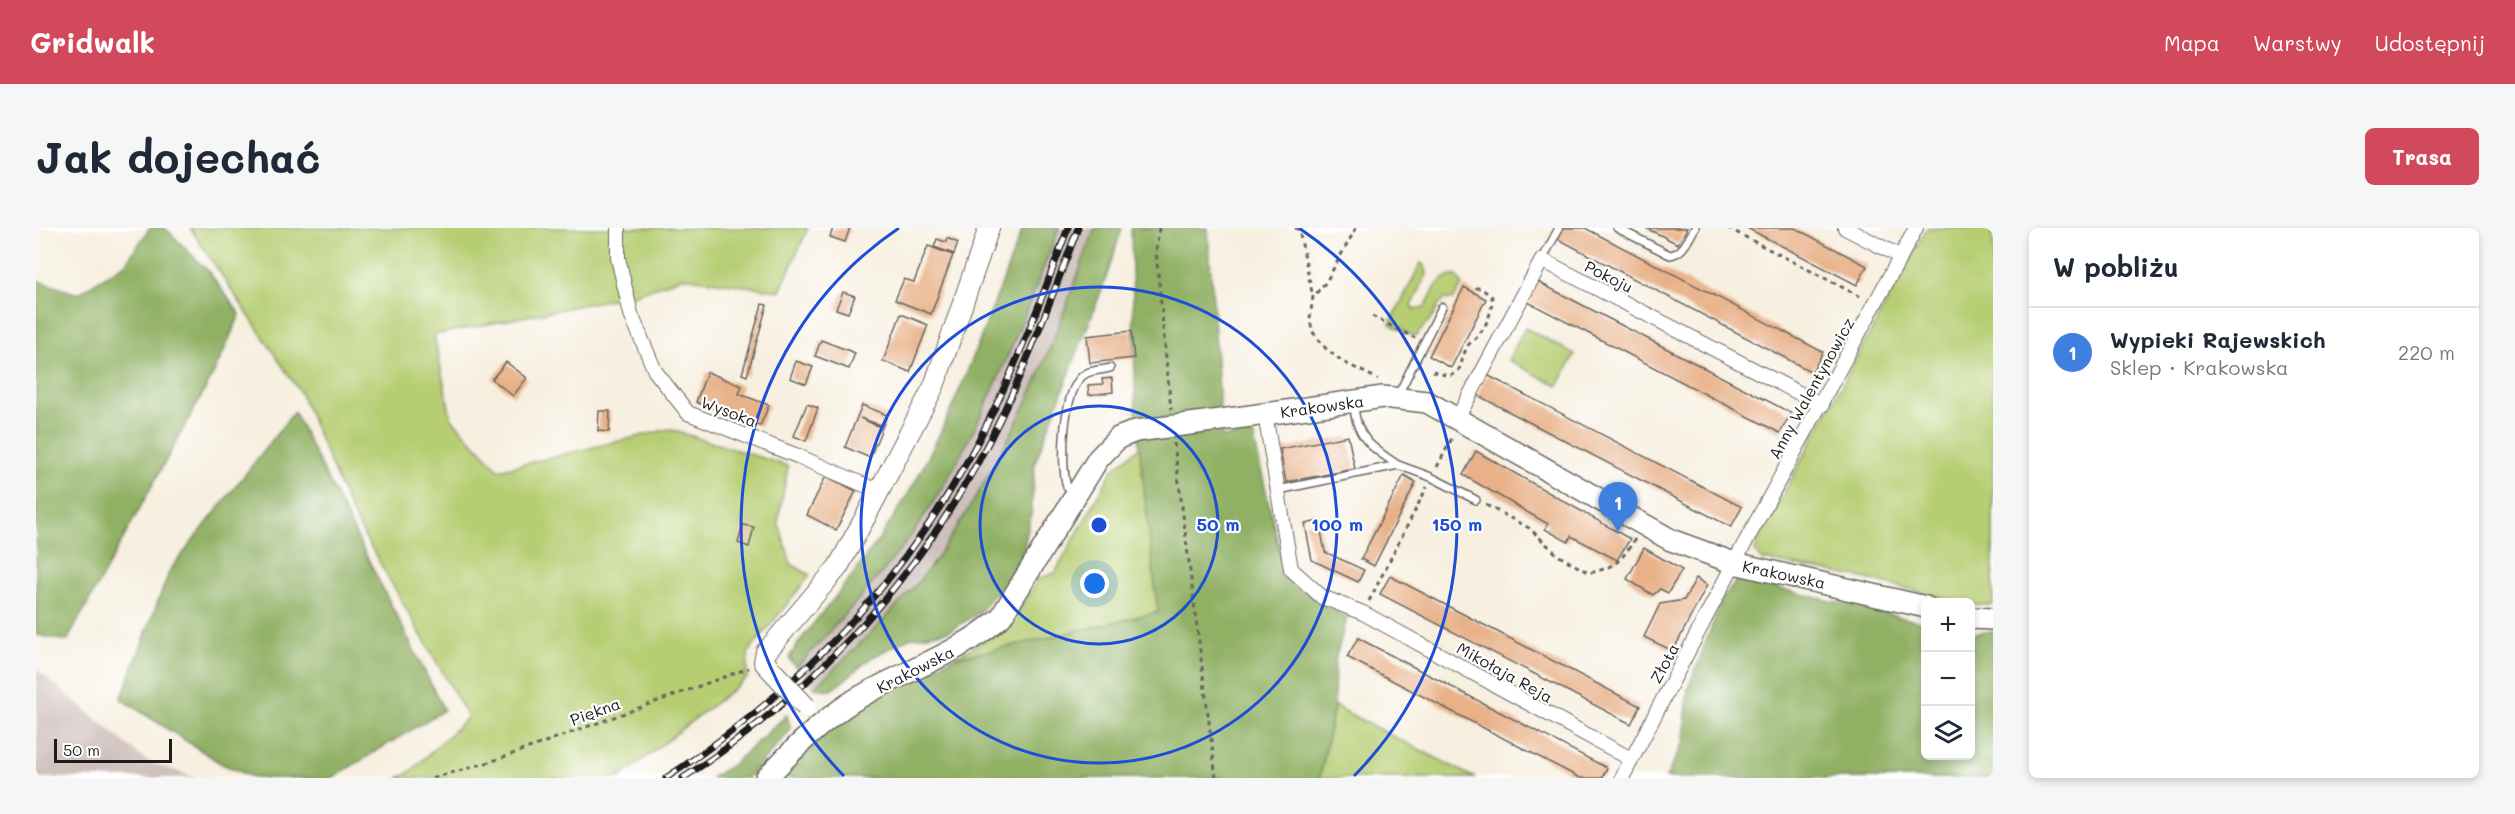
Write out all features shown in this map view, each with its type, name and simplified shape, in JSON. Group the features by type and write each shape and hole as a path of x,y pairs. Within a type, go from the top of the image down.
{"main road":[{"name":"Krakowska","path":"766,778 814,731 861,697 983,633 1001,617 1098,459 1118,438 1136,431 1389,398 1427,402 1671,540 1734,563 1921,606"},
{"path":"1975,618 1993,619"}],"street":[{"name":"Wysoka","path":"618,228 618,258 631,314 655,371 688,413 800,457 878,491"},
{"path":"814,731 806,707 770,668 766,652 838,567 934,386 990,228"},
{"path":"1845,228 1901,257"},
{"name":"Anny Walentynowicz","path":"1734,563 1822,405 1916,228"},
{"path":"1460,420 1542,260"},
{"name":"Pokoju","path":"1542,260 1822,405"},
{"name":"Mikołaja Reja","path":"1258,415 1278,490 1291,569 1322,597 1364,613 1631,759"},
{"name":"Złota","path":"1622,778 1734,563"}],"lane":[{"path":"1542,260 1559,228"},
{"path":"1617,228 1670,255 1683,249 1695,228"},
{"path":"1389,398 1431,330 1442,307"},
{"path":"1076,495 1067,488 1064,476 1064,436 1069,405 1077,381 1086,373 1110,368"},
{"path":"1354,402 1356,424 1363,437 1376,450 1398,465 1431,477 1476,500"},
{"path":"1278,490 1398,465"}],"path":[{"path":"1159,228 1156,252 1171,413"},
{"path":"1294,228 1299,230 1313,297 1310,318 1312,331 1327,350 1345,363 1384,382 1389,398"},
{"path":"1313,297 1326,282 1356,228"},
{"path":"1728,228 1876,305"},
{"path":"1433,370 1448,375 1457,372 1461,368 1467,347 1490,318 1492,297 1481,288 1471,288"},
{"path":"1372,316 1414,338 1418,338 1423,328 1431,330"},
{"path":"1364,613 1460,420"},
{"path":"1173,436 1216,778"},
{"path":"1476,500 1529,528 1559,556 1589,573 1607,569 1622,560 1644,524"},
{"name":"Piękna","path":"433,778 490,762 770,668"}],"shaded area":[{"path":"1059,228 1095,228 1059,326 1031,392 998,459 945,545 888,616 814,688 796,668 864,593 916,527 963,453 1036,288"},
{"path":"36,669 147,761 196,778 36,778"}],"green space":[{"path":"150,228 165,228 208,271 240,314 215,371 67,641 36,635 36,280 78,294 125,264"},
{"path":"190,228 808,228 780,291 683,277 636,294 434,335 451,418 499,470 669,429 788,466 778,521 791,564 810,575 748,653 747,678 619,778 398,778 410,772 468,717 352,514 300,392"},
{"path":"1023,228 1059,228 997,382 960,456 940,492 903,546 796,668 789,658 878,540 932,450 974,356"},
{"path":"1095,228 1122,228 1104,284 1035,462 1031,514 1023,552 1004,583 979,613 949,631 909,638 871,658 832,690 814,688 917,583 969,508 1002,451 1031,393"},
{"path":"1131,228 1208,228 1222,437 1253,434 1285,575 1320,603 1347,618 1335,660 1334,706 1320,778 781,778 814,743 854,708 954,657 990,651 1158,612 1136,418"},
{"path":"1927,228 1993,228 1993,605 1975,605 1975,598 1945,598 1858,577 1763,560 1755,552 1757,542"},
{"path":"1421,263 1425,266 1427,274 1412,306 1415,310 1424,308 1436,286 1445,278 1457,276 1462,285 1453,300 1446,299 1440,303 1434,315 1416,336 1412,336 1390,324"},
{"path":"1525,328 1575,354 1558,386 1508,360"},
{"path":"294,412 444,710 332,778 255,778 222,764 121,699 170,570"},
{"path":"1140,447 1158,612 990,651 954,657 983,642 1004,627 1021,608 1037,579 1055,573 1113,469"},
{"path":"1738,579 1921,622 1921,760 1975,760 1975,633 1993,631 1993,778 1666,778 1684,740 1688,689 1722,599"},
{"path":"1334,706 1475,778 1320,778"},
{"path":"787,715 791,730 748,778 711,778 732,765"}],"building":[{"path":"833,228 850,228 845,242 830,237"},
{"path":"1564,228 1585,228 1823,352 1812,372 1558,239"},
{"path":"1646,228 1687,228 1678,244"},
{"path":"1747,228 1795,228 1867,266 1857,285"},
{"path":"947,238 958,243 954,254 934,247 937,239 946,242"},
{"path":"928,246 953,255 931,314 895,300 904,279 914,282"},
{"path":"1536,281 1791,413 1780,433 1526,301"},
{"path":"1464,287 1486,299 1451,368 1429,356"},
{"path":"843,292 855,296 848,313 836,309"},
{"path":"762,304 767,305 747,376 742,374"},
{"path":"901,314 928,325 910,372 883,361"},
{"path":"1131,331 1134,358 1090,363 1087,336"},
{"path":"821,340 855,353 849,369 815,356"},
{"path":"796,361 813,367 806,384 790,378"},
{"path":"506,362 527,378 513,396 492,379"},
{"path":"707,372 742,386 739,394 769,405 760,426 696,402"},
{"path":"1487,375 1742,507 1731,527 1477,395"},
{"path":"1112,378 1113,392 1089,395 1088,385 1103,384 1102,379"},
{"path":"807,404 818,408 806,441 794,436"},
{"path":"862,405 887,415 883,426 860,418 882,428 870,458 845,447"},
{"path":"599,411 610,411 609,432 598,431"},
{"path":"1348,436 1355,469 1286,482 1280,449"},
{"path":"1476,451 1630,539 1617,560 1571,536 1568,542 1545,529 1548,524 1463,475"},
{"path":"1404,475 1416,482 1374,566 1361,559"},
{"path":"826,476 856,491 836,530 807,515"},
{"path":"1319,521 1325,552 1364,570 1358,582 1312,560 1305,524"},
{"path":"743,525 754,527 749,547 738,543"},
{"path":"1644,548 1682,570 1668,593 1660,589 1653,595 1627,579"},
{"path":"1390,576 1640,706 1631,724 1380,594"},
{"path":"1696,578 1707,585 1673,651 1644,637 1660,604 1684,600"},
{"path":"1358,638 1607,768 1602,778 1580,778 1347,657"}],"railway":[{"path":"666,778 712,746 798,676 874,596 909,552 969,458 998,402 1068,228"},
{"path":"683,778 728,747 811,677 850,638 920,554 950,509 993,434 1032,346 1078,228"}],"place":[{"name":"Wypieki Rajewskich","path":"1618,532"}]}
